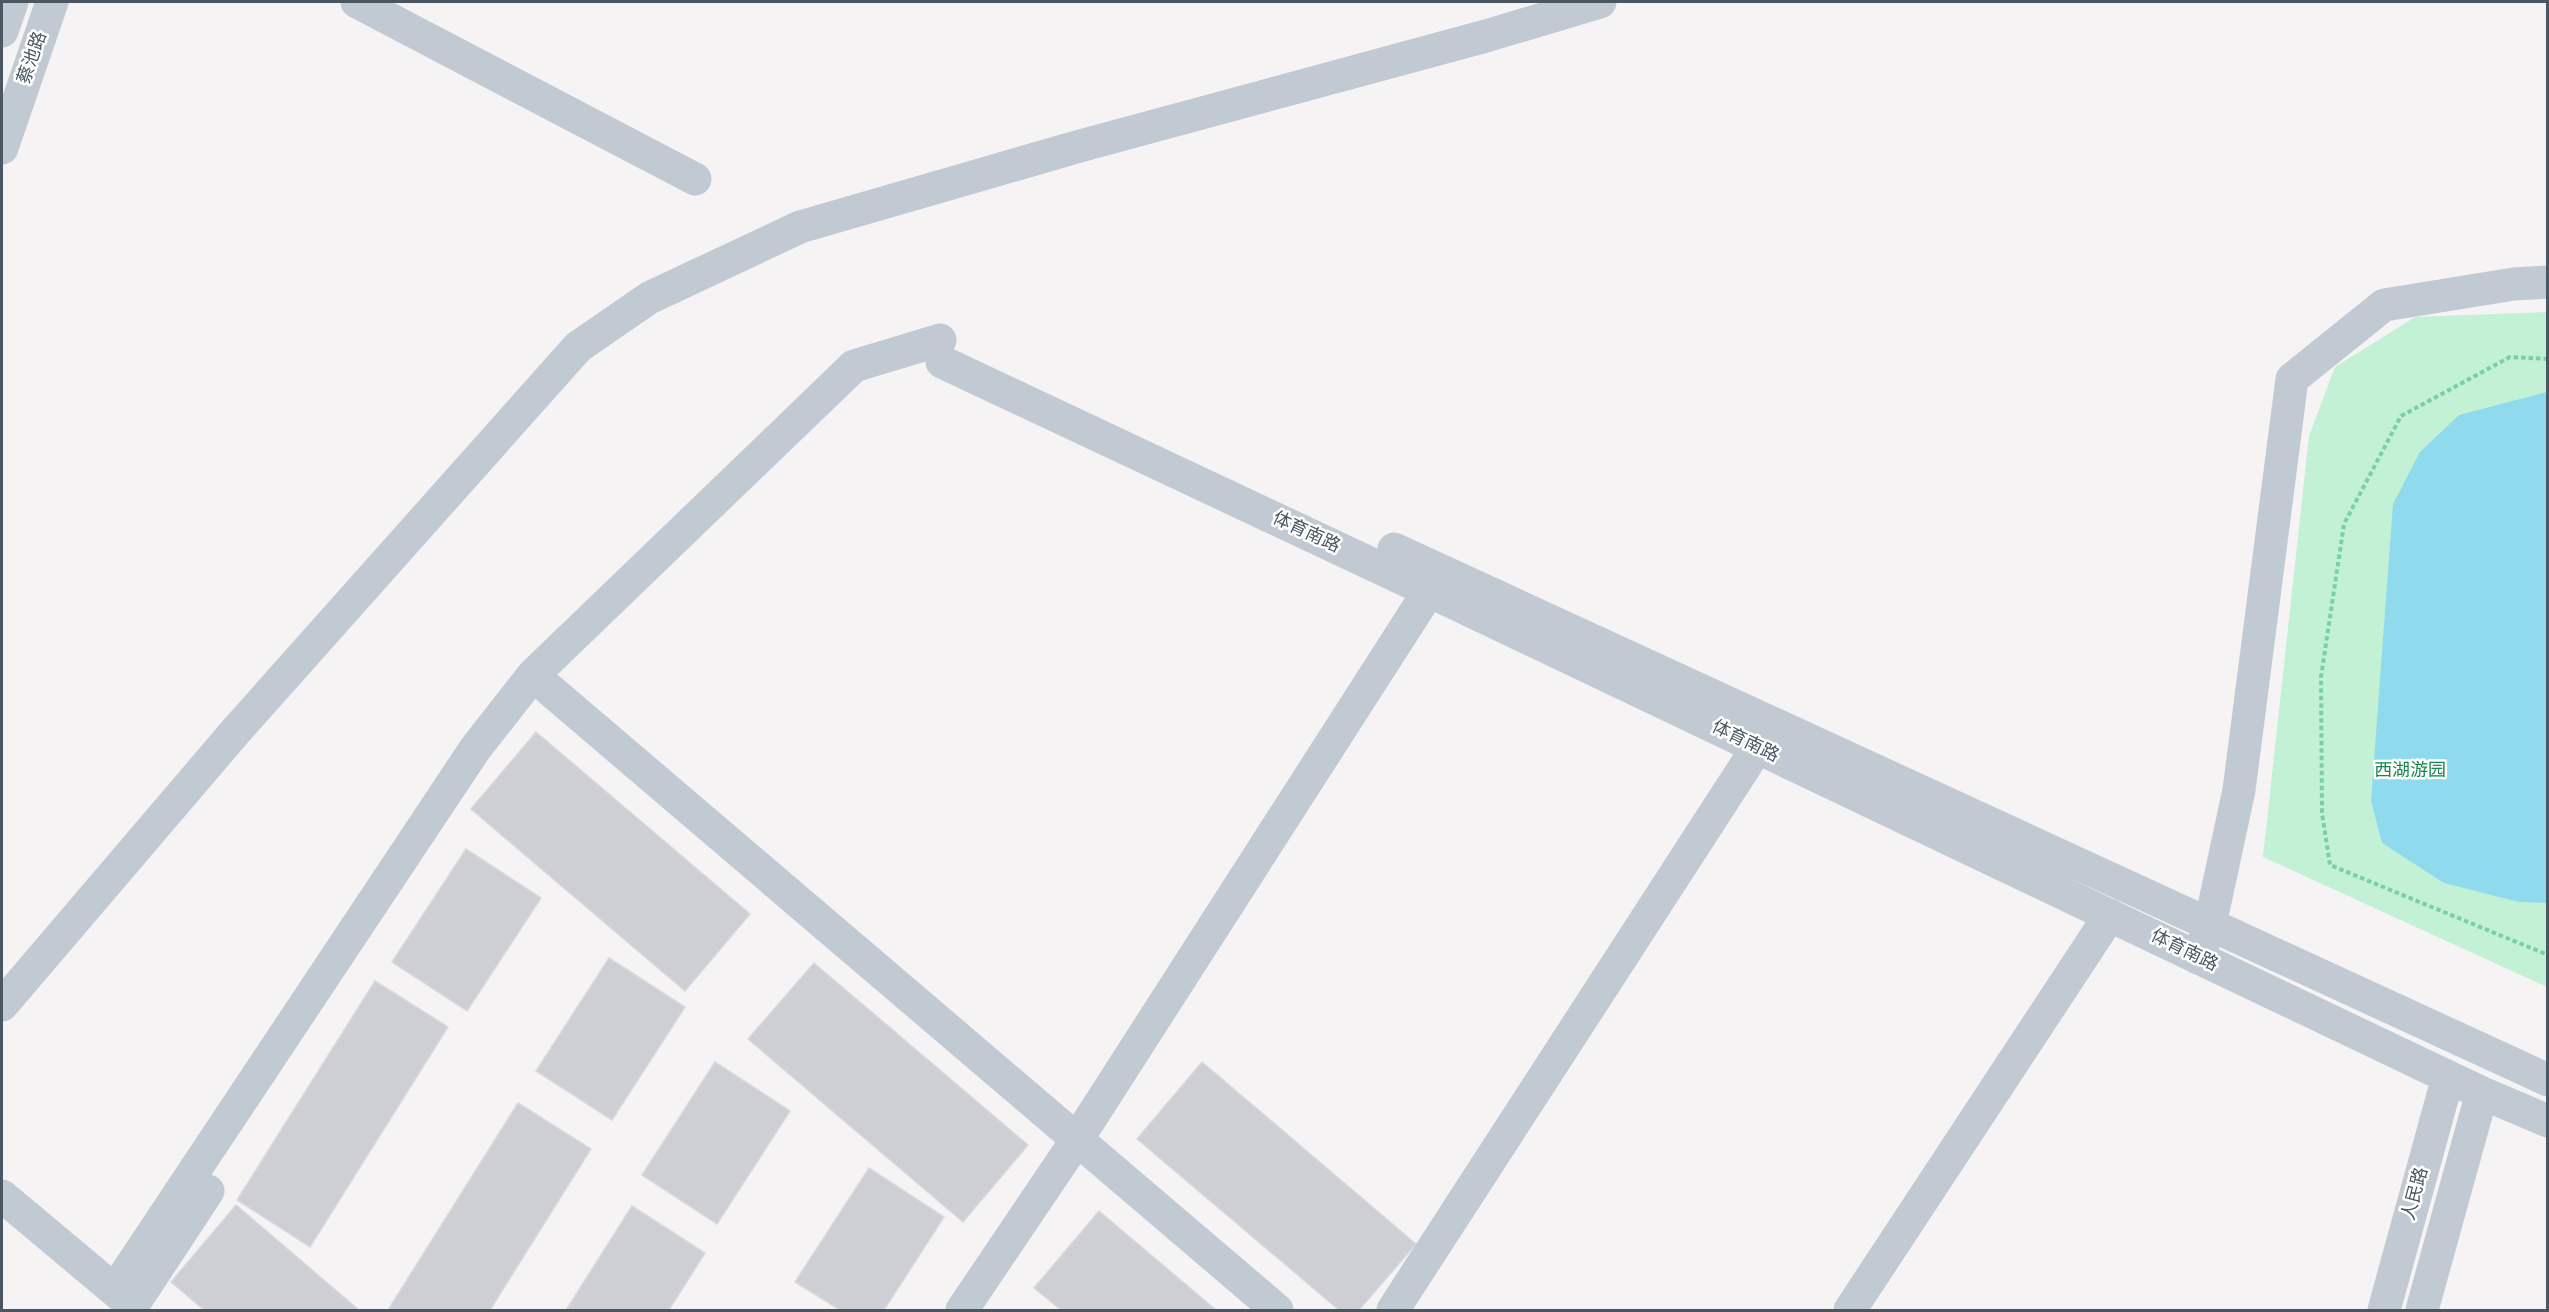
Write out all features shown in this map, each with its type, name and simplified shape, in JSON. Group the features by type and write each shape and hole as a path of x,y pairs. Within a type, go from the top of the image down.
{"street":[{"path":"2,31 12,2"},
{"name":"蔡池路","path":"2,148 52,2"},
{"path":"357,2 695,179"},
{"path":"2,1005 235,732 578,347 649,298 800,227 1080,146 1486,36 1600,2"},
{"path":"2198,958 2210,925 2239,790 2292,379 2384,305 2514,284 2547,282"},
{"path":"129,1302 497,752 549,689 744,488 863,382 941,351"},
{"path":"129,1302 475,748 533,675 854,366 941,351"},
{"name":"体育南路","path":"941,351 2210,925 2547,1080"},
{"name":"体育南路","path":"941,351 1429,591 2448,1077 2547,1121"},
{"path":"962,1311 1076,1141 1429,591"},
{"path":"549,689 1277,1311"},
{"path":"1393,1311 1757,748"},
{"path":"1850,1311 2110,915"},
{"name":"人民路","path":"2384,1311 2448,1077"},
{"name":"人民路","path":"2422,1311 2482,1093"},
{"path":"2,1196 129,1302"}],"path":[{"path":"2547,360 2510,357 2401,416 2344,524 2321,677 2322,813 2330,865 2547,955"}],"green space":[{"name":"西湖游园","path":"2547,312 2547,987 2263,857 2309,436 2335,367 2415,317"}],"water":[{"path":"2547,392 2547,903 2519,902 2444,883 2382,843 2371,801 2393,504 2420,452 2459,415"}],"building":[{"path":"536,732 750,914 685,991 471,809"},
{"path":"466,849 541,898 467,1011 392,962"},
{"path":"609,958 685,1007 612,1120 536,1071"},
{"path":"814,963 1028,1145 963,1222 748,1039"},
{"path":"375,981 448,1027 310,1247 237,1200"},
{"path":"715,1062 790,1111 717,1224 642,1175"},
{"path":"1202,1062 1416,1244 1359,1310 1339,1310 1137,1139"},
{"path":"518,1103 591,1149 490,1310 388,1310"},
{"path":"869,1168 944,1217 884,1310 840,1310 795,1282"},
{"path":"236,1205 359,1310 204,1310 171,1282"},
{"path":"632,1206 705,1253 669,1310 566,1310"},
{"path":"1099,1211 1216,1310 1061,1310 1034,1288"}]}
